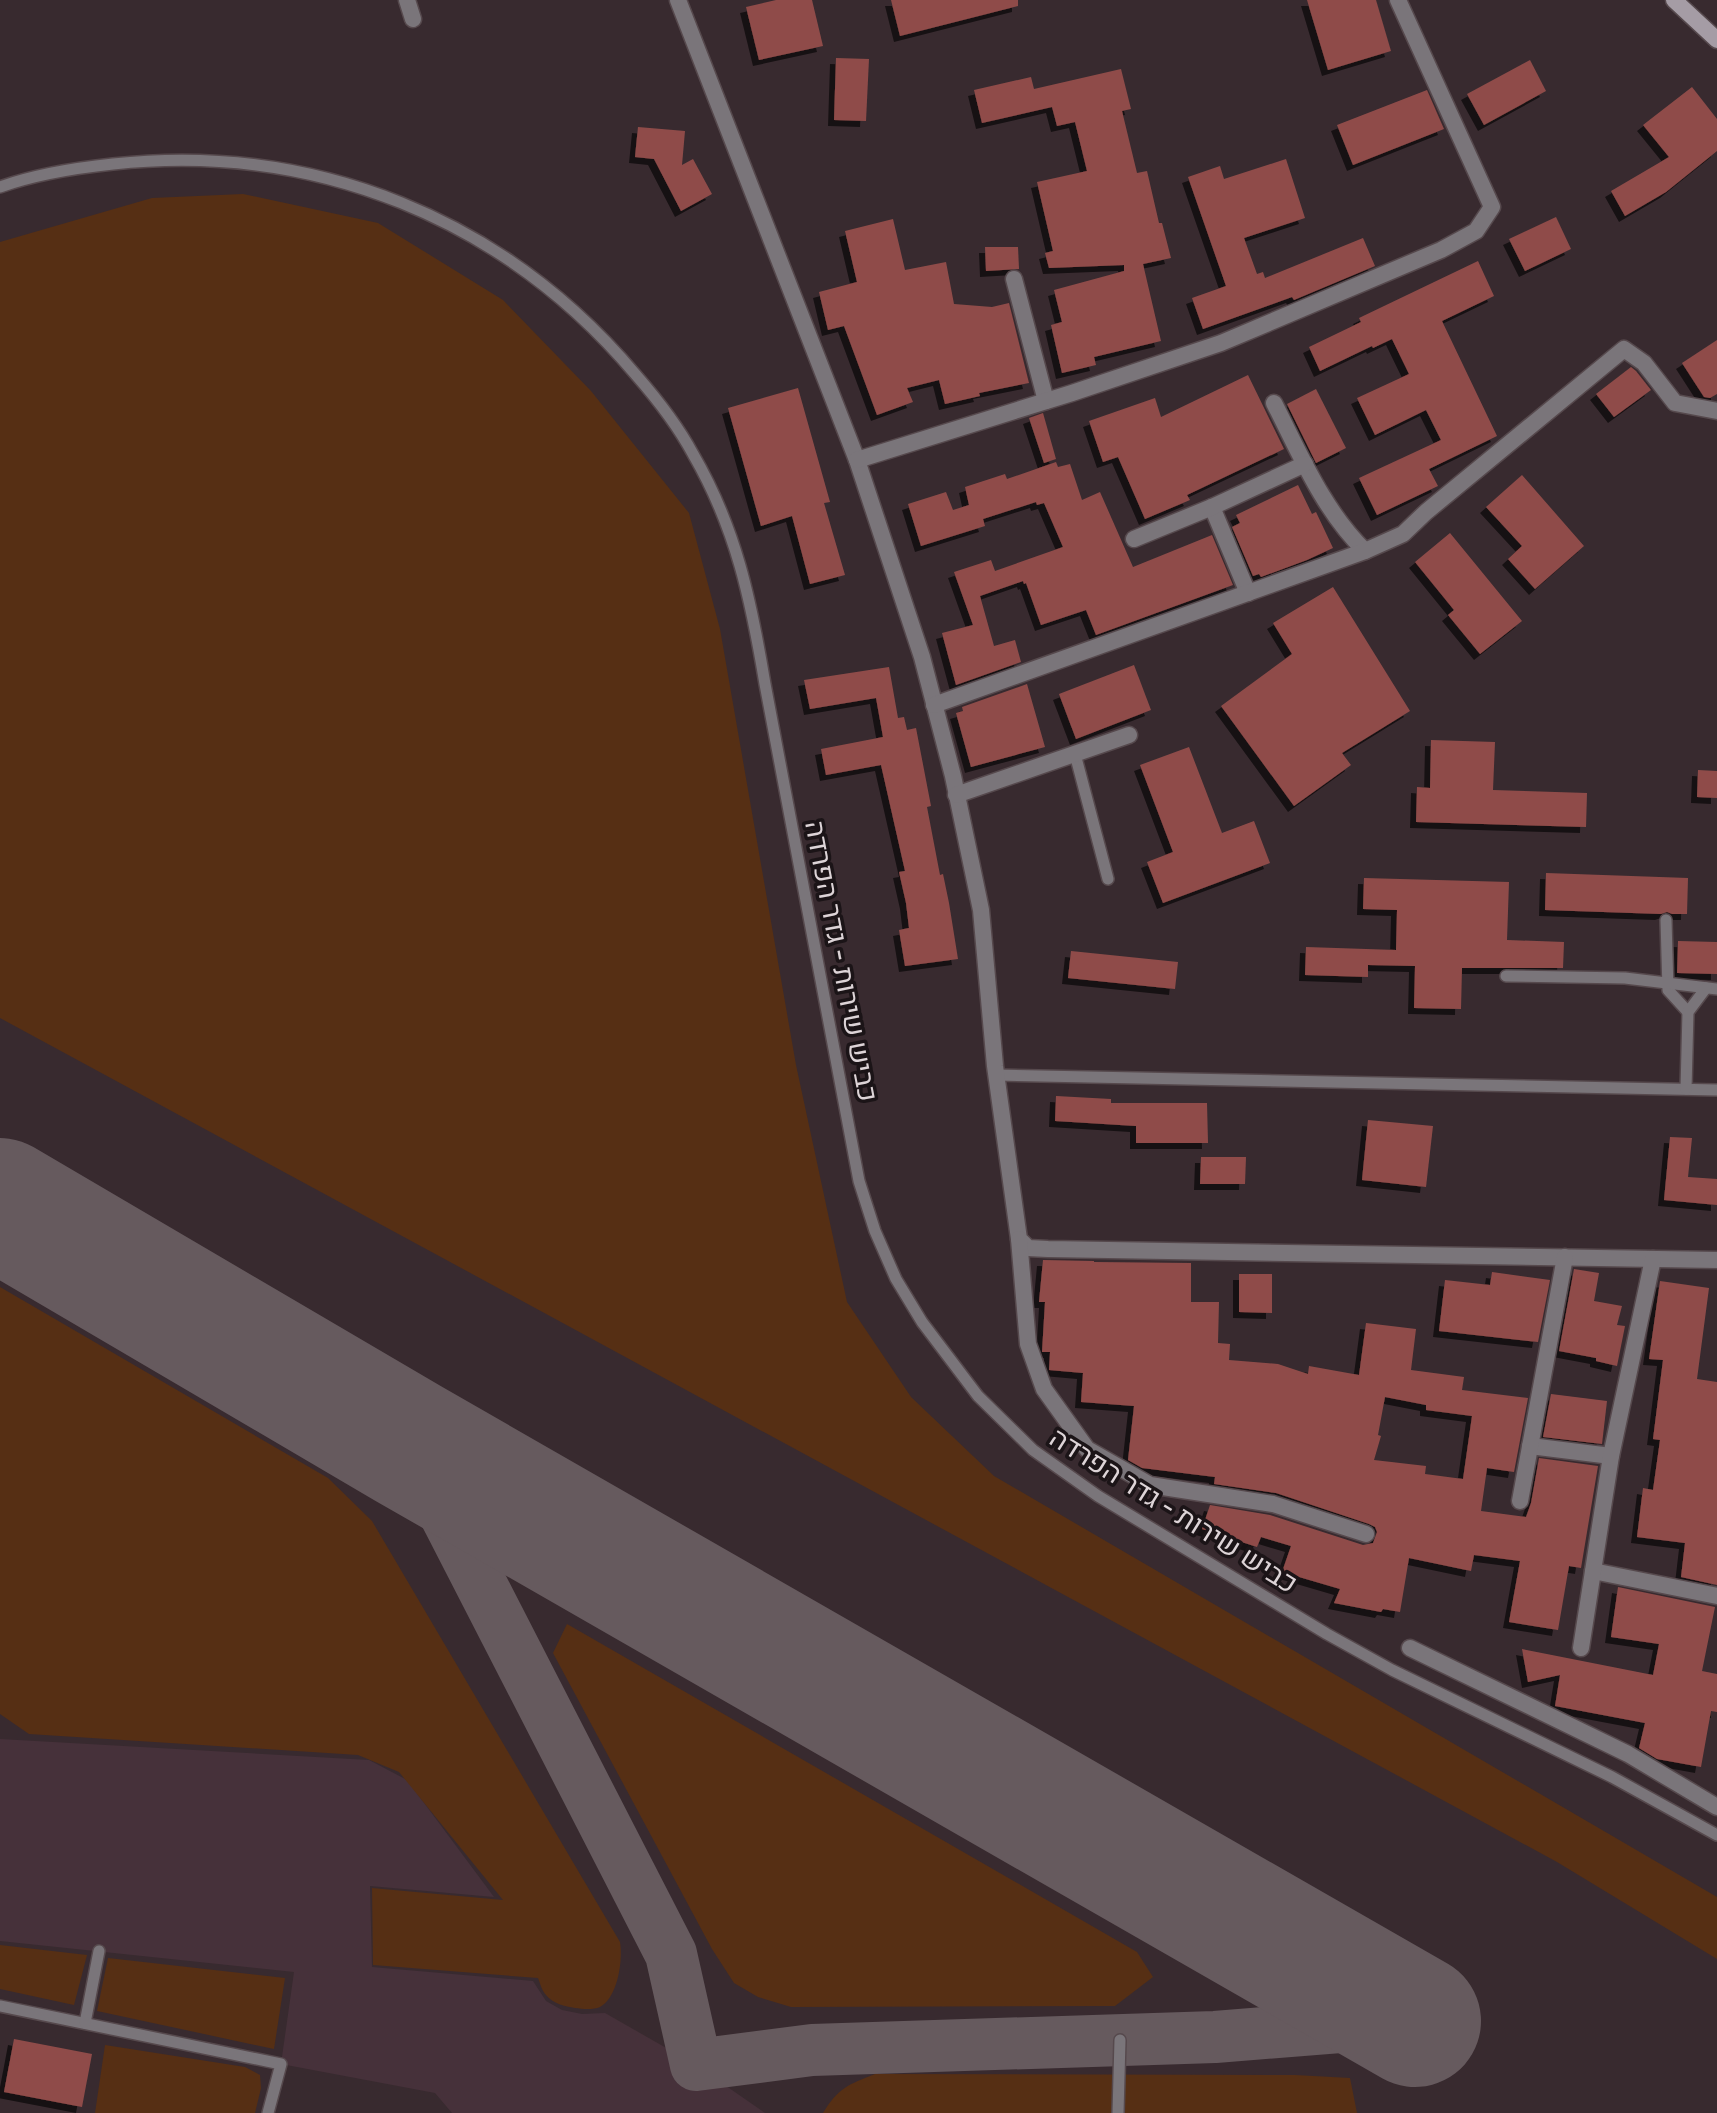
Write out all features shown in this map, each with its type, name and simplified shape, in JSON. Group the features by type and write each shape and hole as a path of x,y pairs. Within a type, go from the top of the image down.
{"main road":[{"path":"1674,0 1717,40"}],"street":[{"path":"407,0 413,19"},
{"path":"678,0 857,460 922,657 981,910 996,1075 1019,1239 1028,1344 1044,1389 1087,1449 1150,1485 1273,1504 1366,1534"},
{"path":"857,460 1221,343 1441,250 1476,231 1492,207 1398,0"},
{"path":"1014,279 1046,401"},
{"path":"934,705 1365,551 1403,534 1624,349 1644,363 1675,403 1717,411"},
{"path":"1274,403 1328,506 1365,551"},
{"path":"1134,539 1305,464"},
{"path":"1212,507 1248,593"},
{"path":"956,795 1129,735"},
{"path":"1019,1239 1028,1248 1048,1249 1717,1260"},
{"path":"1520,1501 1565,1257"},
{"path":"1581,1648 1611,1456 1653,1259"},
{"path":"1530,1446 1611,1456"},
{"path":"1593,1571 1717,1596"},
{"path":"1410,1648 1628,1754 1717,1807"}],"lane":[{"name":"כביש שירות - גדר הפרדה","path":"0,187 80,168 158,159 285,168 373,192 469,234 529,274 576,312 652,394 693,453 737,552 753,613 859,1181 875,1231 896,1279 940,1347 978,1396 1033,1450 1098,1496 1392,1670 1612,1777 1717,1835"},
{"path":"1075,754 1108,879"},
{"path":"1666,920 1668,990 1688,1012"},
{"path":"1506,976 1625,978 1711,988"},
{"path":"1686,1089 1688,1012 1711,988"},
{"path":"996,1075 1717,1090"},
{"path":"85,2023 99,1951"},
{"path":"0,2006 281,2064 268,2113"},
{"path":"1118,2113 1120,2040"}],"shaded area":[{"path":"243,194 378,223 503,300 591,391 689,513 720,629 796,1065 847,1302 911,1397 994,1476 1717,1897 1717,1959 1557,1862 0,1018 0,242 152,198"},
{"path":"0,1287 328,1478 372,1521 620,1942 618,1978 606,2002 591,2009 559,2004 545,1993 538,1978 373,1965 372,1888 503,1900 399,1772 358,1755 29,1734 0,1714"},
{"path":"567,1624 1137,1952 1153,1977 1115,2006 791,2007 758,1997 734,1983 712,1949 553,1653"},
{"path":"0,1739 369,1760 407,1780 494,1897 370,1886 372,1967 533,1981 546,2001 562,2010 582,2014 605,2013 696,2065 765,2113 452,2113 435,2093 281,2064 294,1972 0,1941"},
{"path":"0,1945 87,1955 74,2005 0,1989"},
{"path":"108,1958 285,1978 274,2049 97,2011"},
{"path":"105,2045 245,2067 260,2075 261,2088 255,2113 95,2113"},
{"path":"875,2074 1295,2075 1350,2078 1357,2113 823,2113 845,2088"}],"building":[{"path":"776,0 812,0 823,46 759,60 746,7"},
{"path":"891,0 1018,0 1018,6 900,36"},
{"path":"1307,0 1376,0 1391,51 1328,70"},
{"path":"836,58 869,59 866,121 834,120"},
{"path":"1530,60 1546,91 1484,125 1467,94"},
{"path":"1121,69 1131,109 1122,111 1137,173 1147,171 1171,258 1143,264 1161,341 1094,357 1096,365 1062,373 1051,325 1062,322 1054,290 1124,271 1124,265 1049,268 1045,253 1053,251 1037,182 1087,171 1075,122 1057,126 1052,107 982,123 974,90 1031,77 1034,89"},
{"path":"1692,87 1717,119 1717,151 1666,192 1625,216 1611,191 1669,157 1643,125"},
{"path":"1427,90 1444,129 1353,165 1337,125"},
{"path":"638,127 685,131 682,165 693,159 712,194 681,211 654,159 635,157"},
{"path":"1286,159 1305,218 1244,238 1257,274 1263,272 1265,278 1363,238 1375,266 1294,300 1292,297 1203,329 1192,298 1226,286 1188,177 1220,166 1224,179"},
{"path":"1556,217 1571,249 1525,271 1509,239"},
{"path":"893,219 905,270 946,262 954,304 992,307 1009,303 1029,383 979,393 980,396 945,404 939,380 907,388 913,402 877,415 844,326 828,330 819,292 857,282 845,231"},
{"path":"985,247 1018,247 1019,269 986,271"},
{"path":"1478,261 1494,296 1442,321 1497,436 1429,469 1438,486 1377,515 1359,478 1441,440 1426,410 1375,435 1357,398 1409,374 1392,339 1320,371 1309,347 1361,322 1359,318"},
{"path":"1717,340 1717,394 1704,397 1682,363"},
{"path":"1631,367 1651,390 1614,417 1596,394"},
{"path":"1248,375 1284,449 1187,495 1190,500 1145,519 1118,457 1103,462 1089,421 1155,398 1161,417"},
{"path":"798,388 830,502 824,503 845,575 810,584 792,516 761,526 728,408"},
{"path":"1316,389 1346,448 1316,463 1287,404"},
{"path":"1043,413 1056,459 1044,463 1029,418"},
{"path":"1056,462 1058,467 1070,464 1082,500 1100,492 1133,567 1212,535 1233,585 1096,635 1086,610 1041,625 1023,581 980,596 994,646 1015,640 1021,662 956,685 942,633 973,625 954,572 991,560 995,571 1063,547 1044,503 1037,505 1036,502 983,519 985,526 921,546 908,504 946,492 953,510 969,505 965,487 1005,474 1007,479"},
{"path":"1522,475 1584,546 1535,589 1508,559 1522,546 1486,507"},
{"path":"1298,485 1312,514 1316,512 1333,548 1261,577 1259,574 1253,576 1232,527 1240,523 1236,515"},
{"path":"1450,533 1522,621 1480,654 1448,615 1454,610 1415,562"},
{"path":"1333,587 1410,711 1342,753 1351,765 1294,806 1221,706 1292,654 1273,623"},
{"path":"1134,665 1151,710 1076,739 1059,694"},
{"path":"889,667 898,718 904,717 907,730 916,728 931,806 927,807 958,959 905,966 899,930 909,928 899,872 905,871 881,765 826,775 821,749 883,737 876,698 810,709 804,680"},
{"path":"1027,684 1045,747 971,767 956,713 963,711 962,707"},
{"path":"1431,740 1495,742 1493,790 1587,793 1586,827 1416,822 1417,787 1430,788"},
{"path":"1189,747 1222,833 1254,821 1270,863 1163,903 1147,862 1173,852 1140,765"},
{"path":"1698,770 1717,771 1717,798 1697,797"},
{"path":"1546,873 1688,878 1687,914 1545,910"},
{"path":"1364,878 1509,882 1507,940 1564,942 1563,968 1462,968 1461,1009 1414,1008 1415,966 1368,965 1368,977 1305,975 1306,947 1396,950 1397,910 1363,909"},
{"path":"1678,941 1717,942 1717,974 1677,973"},
{"path":"1071,951 1178,962 1175,989 1068,978"},
{"path":"1056,1096 1111,1099 1111,1103 1207,1103 1208,1143 1136,1143 1136,1126 1055,1121"},
{"path":"1368,1120 1433,1126 1426,1187 1362,1180"},
{"path":"1670,1137 1692,1138 1688,1177 1717,1179 1717,1205 1664,1200"},
{"path":"1201,1157 1246,1157 1245,1184 1200,1184"},
{"path":"1043,1260 1191,1263 1191,1302 1219,1302 1218,1343 1230,1344 1229,1360 1278,1364 1308,1374 1309,1366 1359,1375 1366,1323 1416,1329 1411,1370 1464,1377 1462,1390 1528,1398 1514,1472 1487,1468 1481,1511 1526,1517 1539,1458 1598,1466 1581,1568 1569,1566 1558,1630 1509,1622 1520,1561 1474,1555 1471,1571 1409,1558 1400,1612 1383,1609 1381,1612 1334,1603 1340,1589 1282,1572 1291,1546 1261,1537 1257,1547 1202,1529 1210,1505 1270,1515 1363,1545 1373,1543 1377,1532 1369,1524 1276,1493 1214,1484 1215,1477 1142,1468 1128,1460 1134,1406 1081,1402 1083,1373 1049,1370 1050,1352 1042,1352 1045,1302 1039,1302","holes":["1385,1397 1426,1405 1426,1410 1472,1416 1463,1479 1425,1474 1426,1466 1374,1460 1381,1436 1378,1435"]},
{"path":"1574,1269 1599,1273 1594,1301 1622,1306 1617,1325 1625,1326 1617,1366 1596,1361 1596,1358 1559,1351"},
{"path":"1492,1272 1550,1280 1538,1342 1439,1331 1445,1280 1490,1285"},
{"path":"1239,1274 1272,1274 1272,1313 1239,1312"},
{"path":"1660,1281 1709,1288 1697,1379 1717,1382 1717,1585 1681,1577 1685,1543 1637,1537 1643,1488 1653,1490 1660,1440 1653,1439 1663,1360 1649,1359"},
{"path":"1551,1394 1607,1401 1602,1444 1543,1437"},
{"path":"1618,1587 1715,1607 1702,1671 1717,1674 1717,1712 1711,1711 1701,1767 1657,1759 1639,1748 1645,1723 1555,1706 1560,1675 1528,1682 1522,1649 1653,1675 1659,1644 1611,1637"},
{"path":"14,2039 92,2054 82,2107 4,2092"}],"taxiway":[{"path":"409,1444 671,1954 696,2065 812,2050 1215,2037 1415,2021"}],"runway":[{"path":"0,1204 409,1444 1415,2021"}]}
